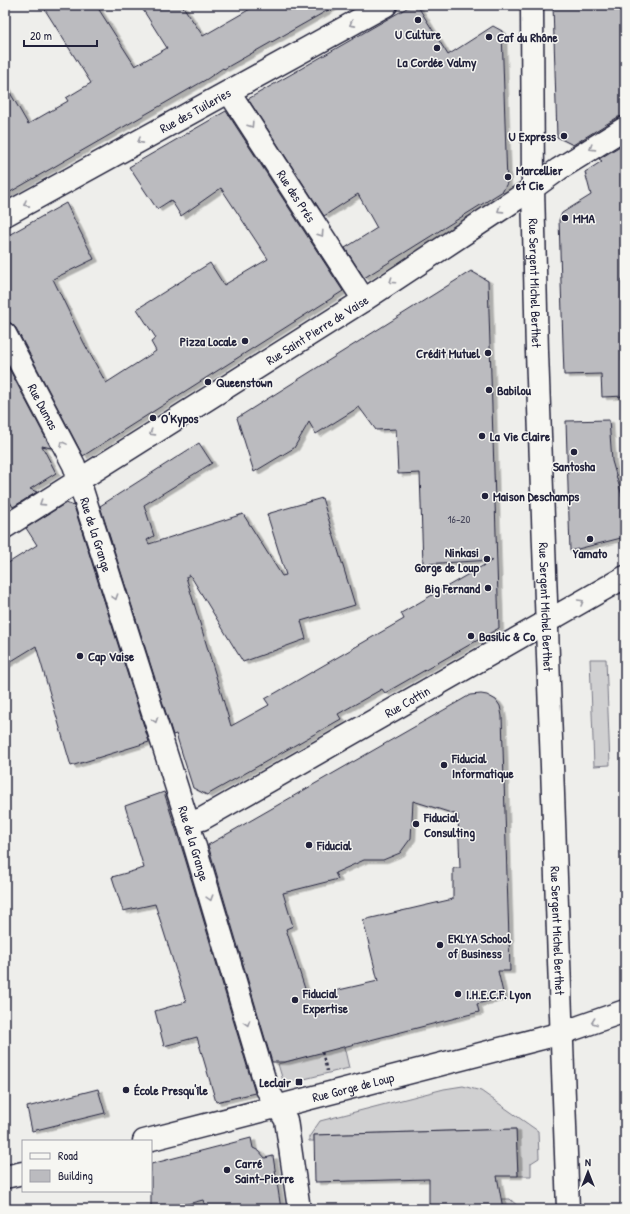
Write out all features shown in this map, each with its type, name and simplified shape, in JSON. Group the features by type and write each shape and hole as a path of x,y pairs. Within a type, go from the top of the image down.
{"street":[{"name":"Rue des Tuileries","path":"5,215 386,5"},
{"name":"Rue Sergent Michel Berthet","path":"532,5 533,188 568,1209"},
{"name":"Rue des Prés","path":"229,92 364,300"},
{"name":"Rue Saint Pierre de Vaise","path":"5,526 364,300 533,188 559,169 625,128"},
{"name":"Rue Dumas","path":"5,334 74,465 78,479"},
{"name":"Rue de la Grange","path":"78,479 188,823 267,1089 276,1106 286,1120 299,1209"},
{"name":"Rue Cottin","path":"188,823 202,819 625,577"},
{"name":"Rue Gorge de Loup","path":"148,1140 562,1033 625,1011"},
{"path":"5,1177 22,1173"}],"shaded area":[{"path":"590,659 606,659 610,765 594,766"},
{"path":"344,1046 349,1068 284,1084 278,1064"},
{"path":"463,1086 481,1091 538,1131 539,1158 531,1163 531,1176 518,1176 516,1129 314,1135 314,1141 309,1141 309,1137 320,1121 444,1089"},
{"path":"501,1199 510,1199 521,1209 502,1209"}],"building":[{"path":"42,5 96,5 135,66 167,48 140,5 182,5 203,36 257,5 337,5 224,69 223,68 207,79 5,195 5,84 28,124 68,101 66,98 91,83"},
{"path":"412,5 417,5 448,55 493,26 502,31 507,183 503,191 364,278 345,248 377,228 358,194 324,216 248,99"},
{"path":"553,5 625,5 625,116 618,117 573,145 557,137"},
{"path":"226,111 343,291 83,456 16,328 11,323 5,322 5,237 66,203 94,259 53,279 84,343 106,383 156,351 151,342 156,338 137,309 210,263 224,285 268,259 221,188 181,216 171,200 157,209 129,167"},
{"path":"625,143 625,279 622,279 622,360 625,360 625,396 602,397 601,374 564,375 559,220 562,213 591,195 585,172 602,161 599,159"},
{"path":"471,271 488,281 499,628 385,693 382,689 338,714 341,719 207,795 193,788 176,734 173,735 100,506 199,443 212,463 144,505 154,536 147,540 149,544 243,514 282,576 286,575 267,514 322,498 355,605 301,621 306,639 243,662 190,575 186,577 231,726 269,705 265,699 404,619 401,613 493,560 423,564 420,473 398,474 396,429 376,430 359,407 316,434 309,422 294,448 254,472 237,418"},
{"path":"5,361 51,448 42,446 56,473 30,489 37,492 13,507 10,502 5,505"},
{"path":"609,420 612,461 625,506 625,537 570,551 566,421"},
{"name":"Cap Vaise","path":"66,503 74,506 149,742 71,766 36,646 5,665 5,565 37,545 26,528"},
{"path":"470,695 487,695 496,700 500,706 502,716 510,971 498,971 504,997 477,1004 479,1012 285,1062 272,1062 208,845","holes":["413,801 458,815 460,868 453,868 453,899 363,920 378,981 330,992 306,992 286,929 293,926 283,893 338,879 335,873 364,860 383,860 400,853 411,838"]},
{"path":"164,792 255,1093 216,1102 197,1037 164,1046 155,1011 186,1002 155,904 123,911 112,877 144,868 125,806"},
{"path":"98,1089 105,1113 32,1131 27,1107"},
{"path":"516,1129 518,1176 497,1176 503,1209 429,1209 429,1179 315,1182 314,1135"},
{"name":"Carré Saint-Pierre","path":"251,1138 253,1148 259,1151 265,1158 273,1156 281,1209 206,1209 203,1200 168,1209 151,1209 152,1164"}],"place":[{"name":"U Culture","path":"418,20"},
{"name":"Caf du Rhône","path":"489,37"},
{"name":"La Cordée Valmy","path":"437,48"},
{"name":"U Express","path":"564,136"},
{"name":"Marcellier et Cie","path":"508,177"},
{"name":"MMA","path":"565,218"},
{"name":"Pizza Locale","path":"245,341"},
{"name":"Crédit Mutuel","path":"488,353"},
{"name":"Queenstown","path":"208,382"},
{"name":"Babilou","path":"489,390"},
{"name":"O'Kypos","path":"153,418"},
{"name":"La Vie Claire","path":"482,436"},
{"name":"Santosha","path":"574,452"},
{"name":"Maison Deschamps","path":"485,496"},
{"name":"Yamato","path":"590,539"},
{"name":"Ninkasi Gorge de Loup","path":"487,559"},
{"name":"Big Fernand","path":"488,588"},
{"name":"Basilic & Co","path":"471,636"},
{"name":"Cap Vaise","path":"80,656"},
{"name":"Fiducial Informatique","path":"444,765"},
{"name":"Fiducial Consulting","path":"416,824"},
{"name":"Fiducial","path":"309,845"},
{"name":"EKLYA School of Business","path":"440,945"},
{"name":"I.H.E.C.F. Lyon","path":"458,994"},
{"name":"Fiducial Expertise","path":"295,1000"},
{"name":"Leclair","path":"299,1082"},
{"name":"École Presqu'île","path":"126,1090"},
{"name":"Carré Saint-Pierre","path":"227,1170"}]}
